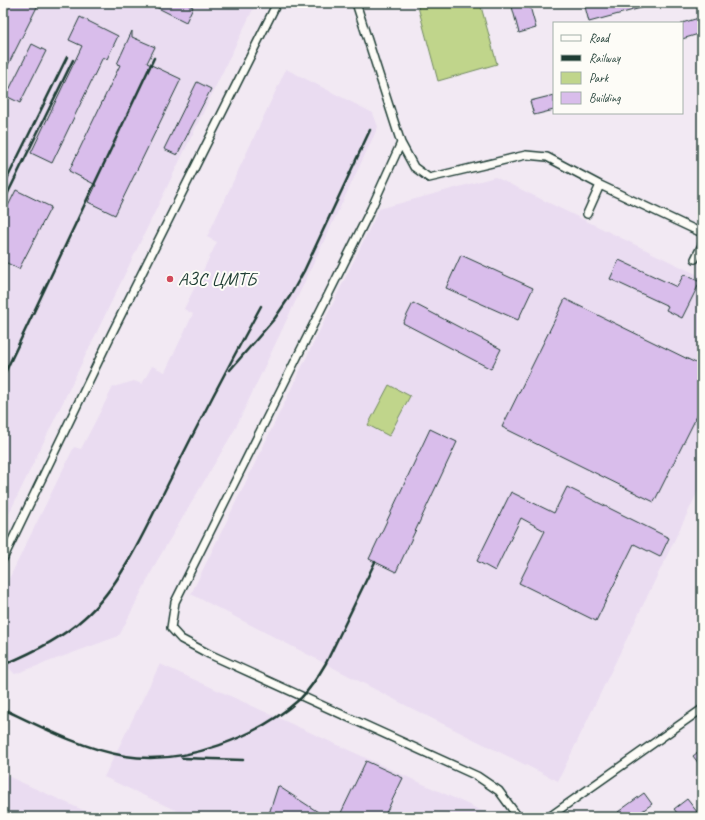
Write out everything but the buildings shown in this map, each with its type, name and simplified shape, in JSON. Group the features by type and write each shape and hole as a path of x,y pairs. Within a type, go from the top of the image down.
{"street":[{"path":"3,559 112,333 277,3"},
{"path":"356,3 401,143 414,167 429,178 526,155 547,157 600,185 702,233"},
{"path":"401,143 371,209 175,602 171,628 181,639 209,654 476,776 499,792 518,817"},
{"path":"587,214 600,185"},
{"path":"695,259 702,245"},
{"path":"549,817 702,709"}],"shaded area":[{"path":"3,3 256,3 3,526"},
{"path":"286,69 373,113 378,127 235,429 157,561 120,634 116,637 15,674 3,662 3,591 74,447 81,449 113,387 134,381 142,384 152,366 165,372 193,314 184,309 217,242 207,237"},
{"path":"495,177 702,277 702,483 558,781 409,707 191,594 379,209"},
{"path":"160,664 491,815 489,817 190,817 104,777"},
{"path":"3,774 98,817 3,817"}],"green space":[{"path":"417,3 480,3 497,64 438,81"},
{"path":"389,385 410,396 389,436 368,425"}],"railway":[{"path":"3,187 67,57"},
{"path":"3,377 154,58"},
{"path":"3,203 73,60"},
{"path":"230,370 275,318 290,296 304,271 370,130"},
{"path":"3,665 25,656 66,633 84,618 111,588 134,552 204,413 261,306"},
{"path":"3,709 78,743 109,753 125,756 148,758 171,757 219,745 242,736 264,725 284,712 301,698 315,681 326,663 375,562"},
{"path":"182,758 243,760"}],"place":[{"name":"АЗС ЦМТБ","path":"170,279"}]}
